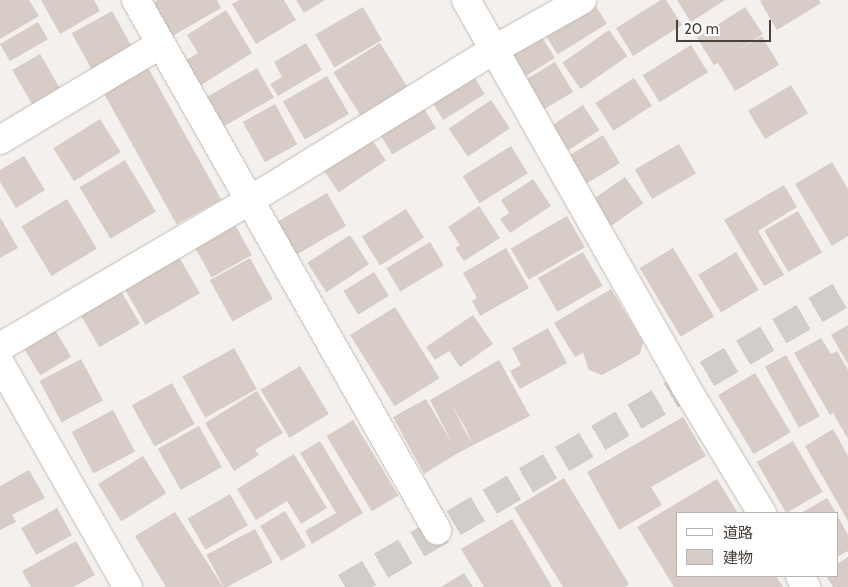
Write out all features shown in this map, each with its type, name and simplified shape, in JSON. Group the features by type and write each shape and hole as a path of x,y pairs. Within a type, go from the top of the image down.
{"street":[{"path":"136,0 437,530"},
{"path":"466,0 495,48 685,386 761,512"},
{"path":"0,347 249,201 495,48 582,0"},
{"path":"0,140 161,44"},
{"path":"0,363 128,587"}],"building":[{"path":"0,0 29,0 39,16 0,39"},
{"path":"41,0 94,0 100,11 60,34"},
{"path":"158,0 217,0 221,8 169,38 150,5"},
{"path":"239,0 284,0 296,20 256,44 232,4"},
{"path":"296,0 325,0 304,13"},
{"path":"592,0 607,24 558,54 543,31"},
{"path":"661,0 666,0 682,25 633,56 616,28"},
{"path":"677,0 725,0 691,22"},
{"path":"819,0 821,3 777,30 760,1"},
{"path":"363,7 382,40 334,67 315,34"},
{"path":"745,7 763,34 736,51 762,36 779,65 735,91 718,63 714,65 697,38"},
{"path":"226,10 252,53 198,87 183,62 198,53 187,35"},
{"path":"112,11 135,52 95,74 72,33"},
{"path":"38,22 48,39 10,61 0,44"},
{"path":"609,30 627,56 581,89 562,63"},
{"path":"540,34 555,58 522,78 507,55"},
{"path":"306,43 322,70 278,96 270,84 282,77 274,62"},
{"path":"380,43 408,88 361,117 333,72"},
{"path":"691,45 708,72 660,102 643,75"},
{"path":"40,54 63,94 35,110 12,70"},
{"path":"555,62 573,92 540,112 522,82"},
{"path":"146,64 221,200 177,224 101,89"},
{"path":"257,68 274,97 223,127 206,98"},
{"path":"471,72 485,94 443,120 429,98"},
{"path":"327,76 349,114 305,140 283,102"},
{"path":"634,78 652,106 613,131 595,103"},
{"path":"791,85 808,113 765,139 748,111"},
{"path":"419,100 436,128 392,155 375,126"},
{"path":"491,100 510,128 468,157 449,129"},
{"path":"275,104 297,144 265,162 243,122"},
{"path":"583,105 599,130 568,150 552,125"},
{"path":"100,119 121,152 74,181 53,148"},
{"path":"368,134 386,161 339,192 321,166"},
{"path":"603,135 620,163 584,185 567,157"},
{"path":"679,144 696,173 652,199 635,170"},
{"path":"511,146 528,173 480,203 463,176"},
{"path":"24,156 45,190 16,208 0,182 0,170"},
{"path":"125,160 156,211 110,239 80,187"},
{"path":"832,162 848,189 848,236 832,246 795,184"},
{"path":"625,177 643,203 611,226 592,200"},
{"path":"533,179 551,206 510,233 500,219 509,213 501,200"},
{"path":"784,185 797,207 758,231 784,275 764,286 724,220"},
{"path":"327,193 346,226 297,254 278,222"},
{"path":"67,199 97,249 51,276 22,226"},
{"path":"479,206 500,238 464,261 455,248 460,245 448,227"},
{"path":"406,209 424,238 380,265 362,237"},
{"path":"798,211 822,253 788,272 764,230"},
{"path":"229,214 252,255 212,277 189,236"},
{"path":"567,216 585,247 529,280 511,248"},
{"path":"0,217 18,248 0,258"},
{"path":"350,235 369,264 326,292 307,263"},
{"path":"430,242 444,265 400,291 386,268"},
{"path":"506,248 529,288 480,316 472,301 477,298 463,273"},
{"path":"673,248 714,317 681,337 640,268"},
{"path":"583,252 602,286 557,312 538,278"},
{"path":"736,252 759,290 721,312 698,275"},
{"path":"179,257 200,293 145,325 124,288"},
{"path":"250,258 273,299 233,321 210,280"},
{"path":"374,272 389,296 358,315 343,291"},
{"path":"117,284 140,324 99,347 76,308"},
{"path":"611,289 643,342 640,354 602,375 589,370 583,353 575,357 554,323"},
{"path":"395,307 440,378 395,406 350,335"},
{"path":"473,315 493,344 460,367 449,351 435,360 426,347"},
{"path":"49,320 71,357 40,375 18,339"},
{"path":"848,325 848,364 831,335"},
{"path":"548,328 567,363 520,389 510,371 521,365 512,348"},
{"path":"821,338 831,354 837,351 848,370 848,439 833,413 830,415 794,353"},
{"path":"234,348 257,389 205,418 182,377"},
{"path":"786,355 820,416 799,428 765,367"},
{"path":"81,359 103,400 62,423 40,381"},
{"path":"499,360 530,416 458,453 424,474 393,417 426,399 453,445 430,400","holes":["451,404 465,427 471,442"]},
{"path":"300,366 329,414 289,438 261,390"},
{"path":"755,373 791,432 754,454 718,395"},
{"path":"172,383 195,424 155,446 132,405"},
{"path":"257,391 283,433 255,450 259,455 234,471 205,423"},
{"path":"113,410 135,451 94,474 72,432"},
{"path":"683,417 706,456 651,487 662,505 619,530 587,472"},
{"path":"353,420 398,495 372,511 326,436"},
{"path":"199,426 222,467 181,490 158,449"},
{"path":"833,429 848,456 848,521 805,446"},
{"path":"320,441 363,513 312,544 305,531 336,513 300,453"},
{"path":"793,441 822,492 785,512 757,462"},
{"path":"294,454 327,508 301,524 287,501 256,520 237,489"},
{"path":"143,456 166,493 121,521 98,484"},
{"path":"29,470 45,498 12,515 16,522 0,530 0,486"},
{"path":"564,478 629,584 625,587 563,587 514,508"},
{"path":"717,479 737,512 676,512 676,577 777,577 783,587 674,587 637,527"},
{"path":"230,494 248,525 206,550 188,518"},
{"path":"827,498 835,512 803,512"},
{"path":"57,508 72,535 36,555 21,528"},
{"path":"285,511 306,546 281,561 260,526"},
{"path":"175,512 223,587 166,587 135,536"},
{"path":"838,517 848,535 848,551 838,556"},
{"path":"512,519 552,587 484,587 461,549"},
{"path":"255,529 273,563 224,587 206,555"},
{"path":"76,541 95,575 73,587 31,587 22,571"},
{"path":"848,557 848,587 833,587 827,577 838,577 838,563"},
{"path":"464,573 473,587 441,587"}],"tunnel":[{"path":"345,587 848,291"}]}
